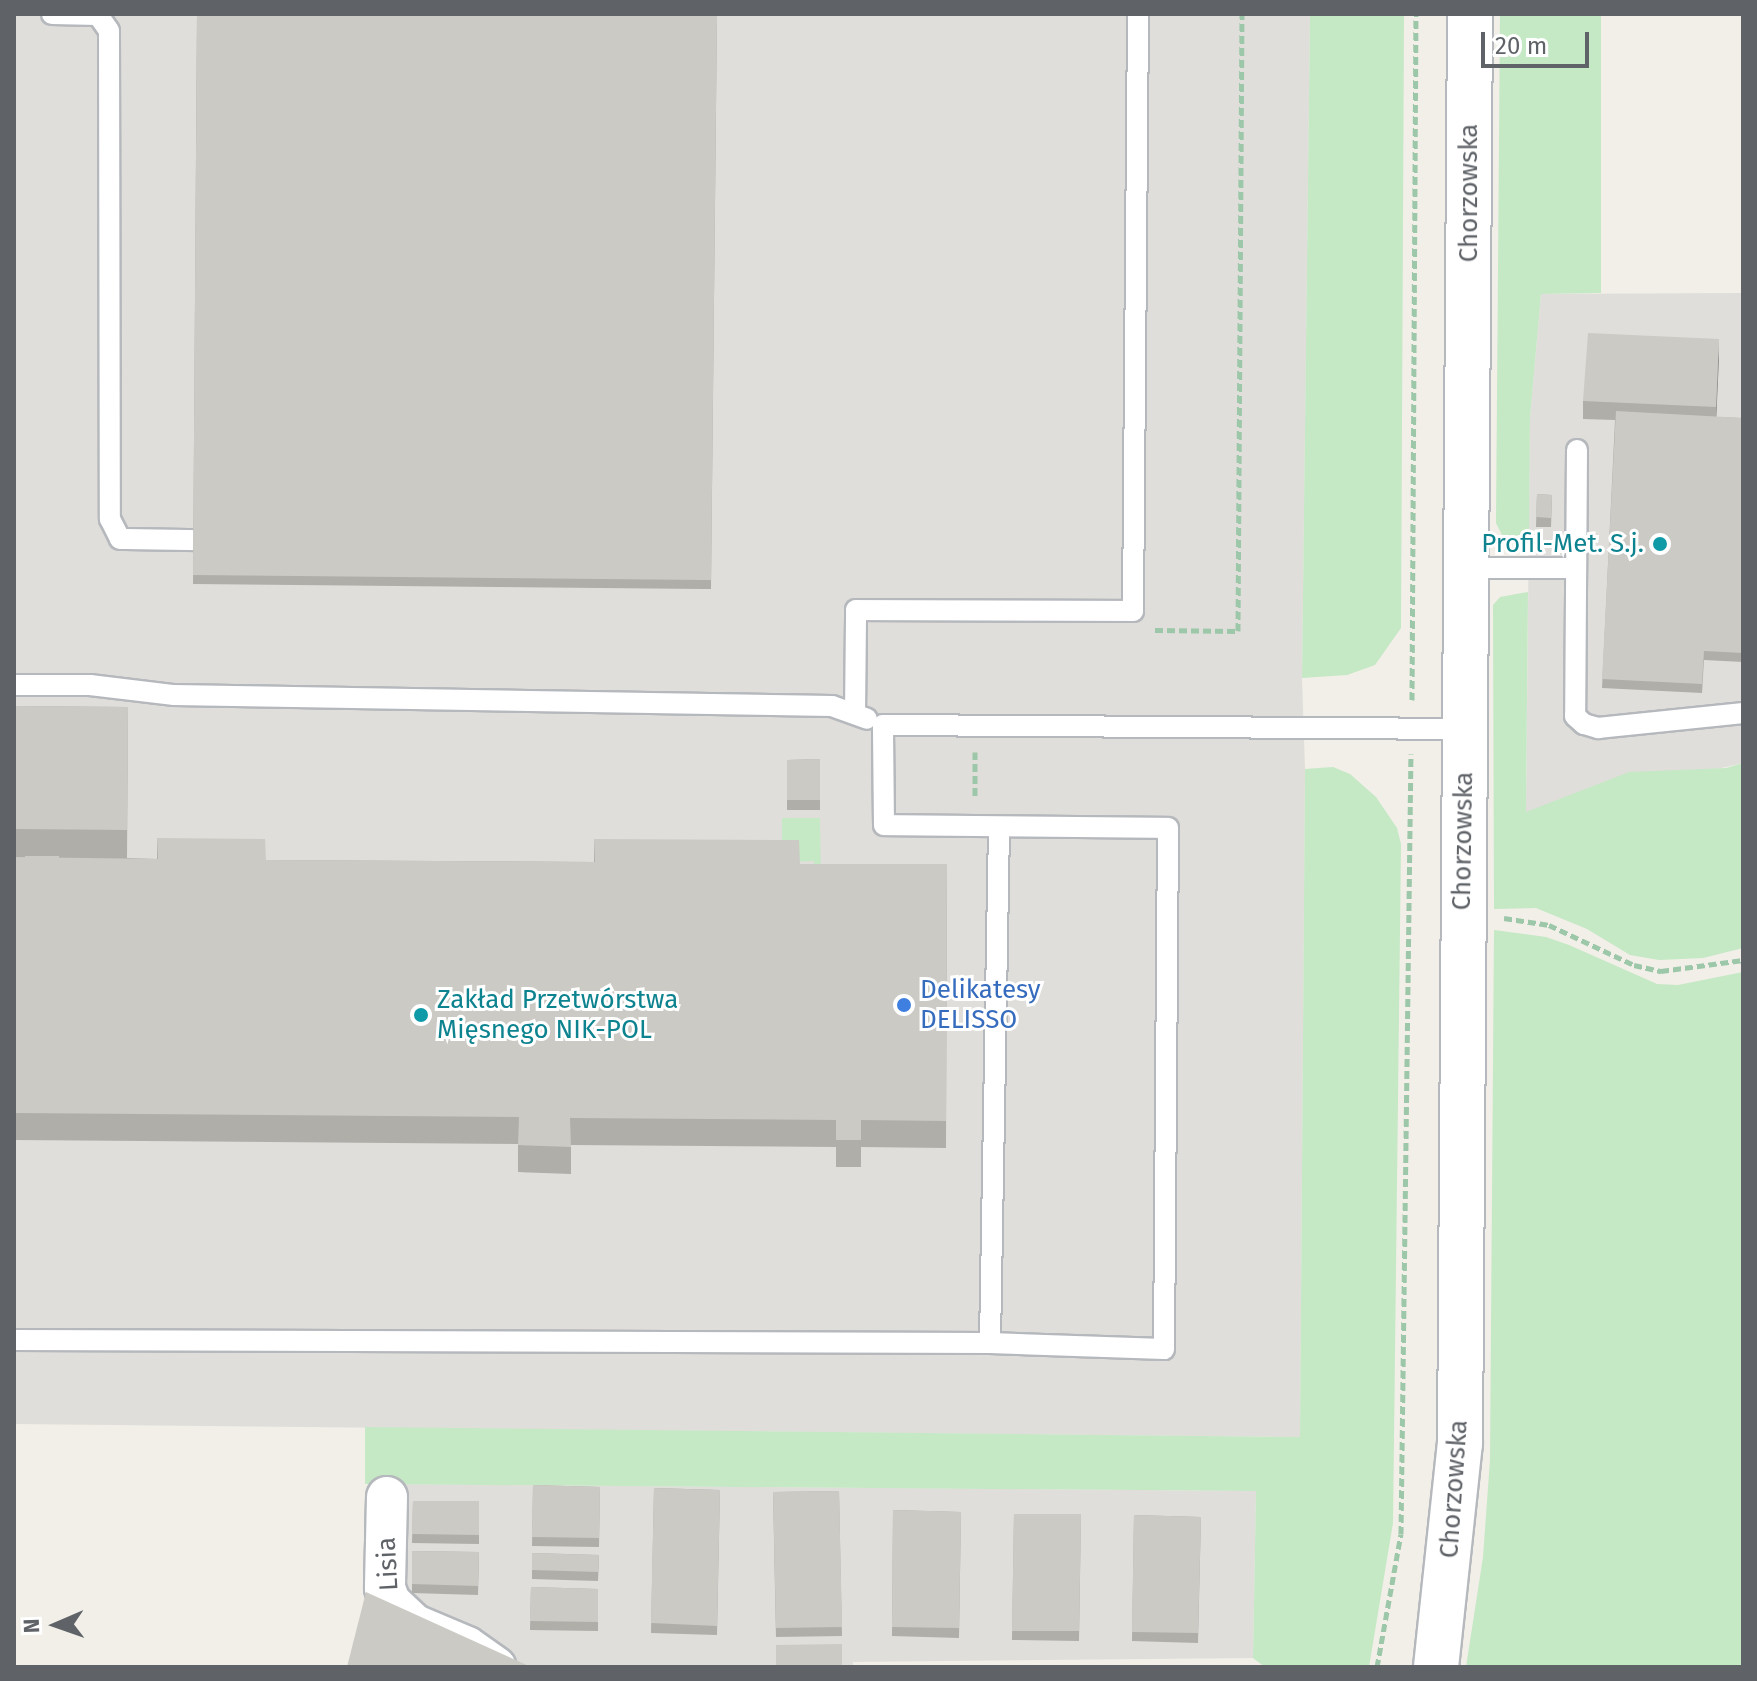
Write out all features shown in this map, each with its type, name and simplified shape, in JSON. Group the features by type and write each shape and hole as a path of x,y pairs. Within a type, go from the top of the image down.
{"street":[{"name":"Chorzowska","path":"1436,1667 1460,1444 1470,14"},
{"name":"Lisia","path":"387,1497 385,1588 390,1602 415,1625 467,1647 496,1667"}],"lane":[{"path":"52,14 98,15 109,31 110,519 120,539 193,540"},
{"path":"855,714 856,610 1133,611 1138,14"},
{"path":"1577,450 1575,716 1584,724 1598,728 1743,713"},
{"path":"1465,568 1576,568"},
{"path":"14,685 90,685 174,695 832,706 883,725 1464,729"},
{"path":"14,1340 990,1343 1164,1349 1168,828 884,825 883,725"},
{"path":"990,1343 999,827"}],"path":[{"path":"1377,1667 1401,1534 1412,728 1416,14"},
{"path":"975,826 975,748 981,748"},
{"path":"1463,920 1530,920 1576,934 1634,965 1661,971 1743,960"}],"shaded area":[{"path":"14,14 1310,14 1302,678 1305,769 1300,1437 14,1424"},
{"path":"1743,293 1743,763 1526,813 1530,418 1541,294"},
{"path":"399,1484 1256,1491 1253,1658 853,1662 853,1667 519,1667 507,1650 411,1609 400,1598"}],"green space":[{"path":"1310,14 1404,14 1401,628 1375,665 1347,675 1302,678"},
{"path":"1500,14 1601,14 1601,293 1541,294 1530,418 1529,543 1512,541 1502,535 1496,523"},
{"path":"1528,592 1526,812 1629,772 1726,768 1743,763 1743,948 1703,958 1659,960 1630,955 1587,929 1536,908 1494,909 1493,605 1500,597"},
{"path":"1333,767 1350,774 1376,797 1397,828 1401,844 1393,1523 1369,1667 1265,1667 1253,1658 1256,1491 365,1484 365,1427 1300,1437 1305,769"},
{"path":"782,818 820,818 821,885 815,886 814,861 782,862"},
{"path":"1494,930 1546,937 1657,984 1678,985 1743,972 1743,1667 1466,1667 1483,1557 1490,1460"}],"building":[{"path":"197,14 717,14 711,580 193,575"},
{"path":"1588,333 1719,339 1716,407 1583,401"},
{"name":"Profil-Met. S.j.","path":"1616,411 1743,418 1743,653 1704,651 1702,684 1602,679"},
{"path":"1537,494 1552,495 1551,518 1536,517"},
{"path":"14,706 128,707 127,830 14,829"},
{"path":"820,759 820,800 787,800 787,760"},
{"name":"Zakład Przetwórstwa Mięsnego NIK-POL","path":"157,838 265,839 266,860 595,862 594,839 799,840 800,864 947,864 946,1121 861,1120 861,1140 836,1140 836,1120 570,1118 571,1147 518,1145 519,1117 14,1113 14,857 158,859"},
{"path":"59,856 59,858 25,858"},
{"path":"533,1485 600,1487 599,1538 532,1537"},
{"path":"654,1488 720,1490 717,1626 651,1623"},
{"path":"839,1491 842,1627 776,1628 773,1492"},
{"path":"413,1501 479,1501 479,1535 412,1534"},
{"path":"893,1510 961,1512 959,1628 892,1627"},
{"path":"1014,1514 1081,1514 1079,1631 1012,1631"},
{"path":"1134,1515 1201,1517 1198,1633 1132,1632"},
{"path":"412,1551 479,1552 478,1586 412,1584"},
{"path":"532,1553 599,1555 598,1572 532,1570"},
{"path":"531,1587 598,1589 598,1622 530,1621"},
{"path":"366,1592 531,1667 347,1667"},
{"path":"842,1644 842,1667 776,1667 776,1645"}],"place":[{"name":"Profil-Met. S.j.","path":"1660,544"},
{"name":"Delikatesy DELISSO","path":"904,1005"},
{"name":"Zakład Przetwórstwa Mięsnego NIK-POL","path":"421,1015"}]}
